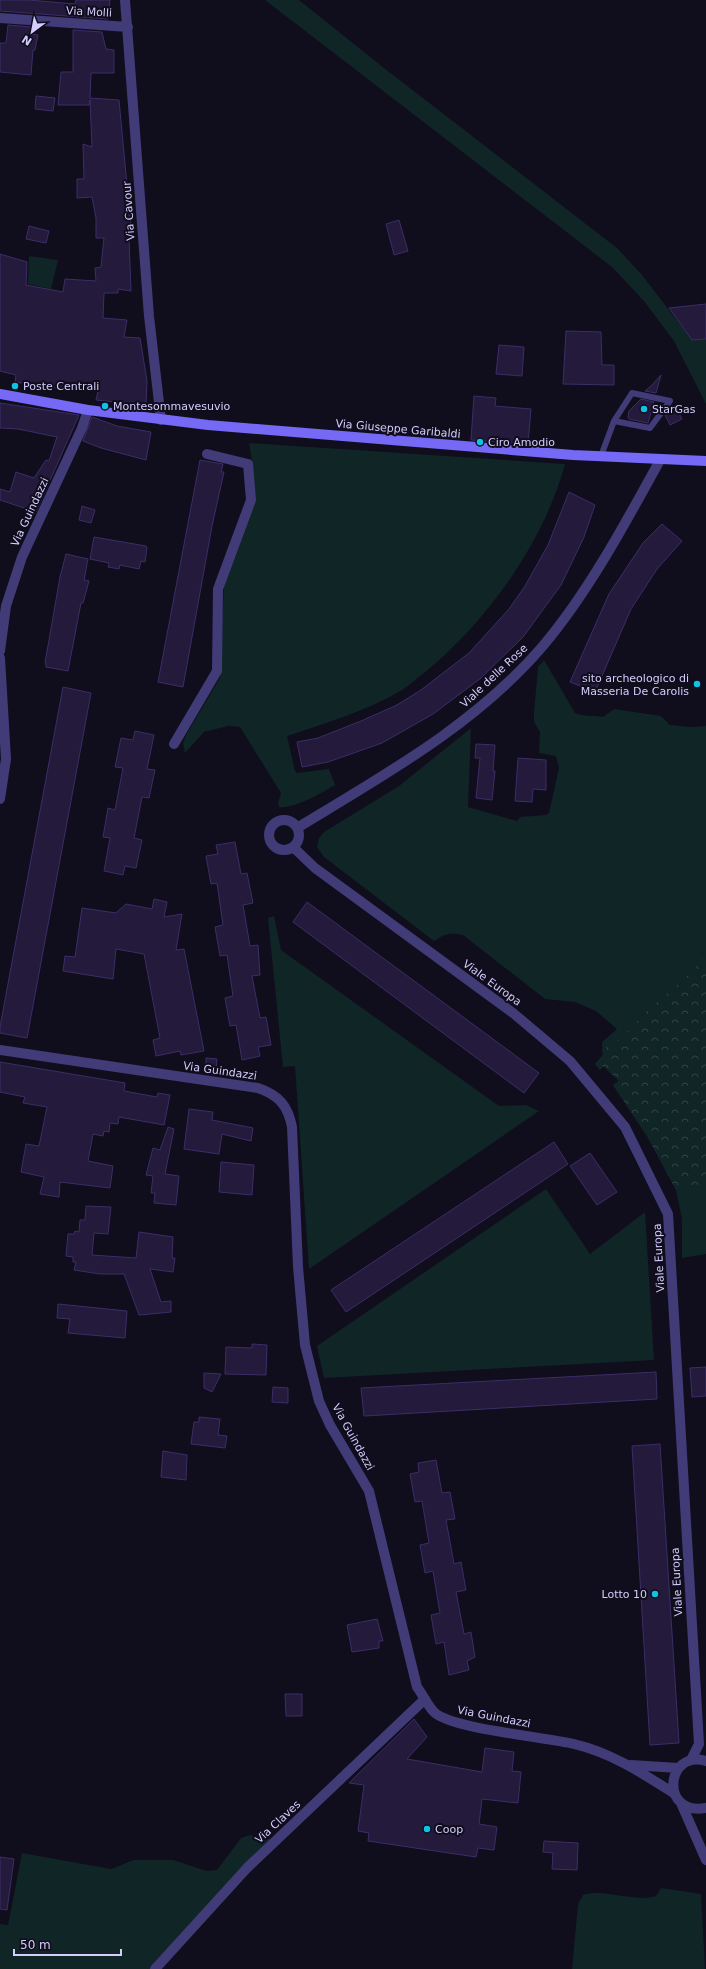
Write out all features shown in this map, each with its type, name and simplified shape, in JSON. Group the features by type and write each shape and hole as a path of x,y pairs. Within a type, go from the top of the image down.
{"main road":[{"name":"Via Giuseppe Garibaldi","path":"0,394 88,410 161,420 534,452 660,460 706,461"}],"street":[{"name":"Via Cavour","path":"125,0 149,316 161,420"},
{"name":"Via Molli","path":"0,18 128,27"},
{"name":"Via Guindazzi","path":"0,651 6,606 22,557 82,428 88,410"},
{"path":"174,744 217,671 218,589 251,500 248,464 207,454"},
{"name":"Viale delle Rose","path":"297,828 443,737 470,716 515,675 542,647 564,619 621,531 660,460"},
{"path":"0,658 3,759 0,799"},
{"path":"284,820 294,824 297,828 299,838 293,847 282,850 276,848 272,844 269,832 274,823 284,820"},
{"name":"Viale Europa","path":"293,847 315,868 513,1013 570,1061 625,1127 668,1214 699,1744 691,1760"},
{"name":"Via Guindazzi","path":"0,1050 258,1088 271,1093 282,1101 289,1113 292,1127 298,1267 305,1345 319,1400 330,1425 369,1491 417,1687 435,1713 457,1723 574,1744 611,1756 629,1765 675,1794"},
{"name":"Via Claves","path":"155,1969 247,1868 425,1699"},
{"path":"699,1744 706,1757"},
{"path":"629,1765 678,1768 691,1760 706,1762"},
{"path":"678,1768 673,1781 675,1794 681,1803 706,1860"},
{"path":"681,1803 689,1808 706,1808"}],"lane":[{"path":"601,456 614,421 632,393 670,401 650,428 614,421"}],"green space":[{"path":"265,0 299,0 384,68 617,248 642,275 692,340 706,339 706,404 674,341 644,301 612,267"},
{"path":"29,256 58,260 51,289 28,284"},
{"path":"249,443 565,464 543,522 528,551 491,605 470,630 447,653 408,686 389,697 346,716 287,736 295,771 297,773 329,769 335,785 308,800 285,807 279,807 278,803 281,793 240,727 228,726 204,732 185,753 183,743 186,735 220,678 224,582 254,504 252,461"},
{"path":"544,660 575,713 603,717 614,709 661,716 670,725 691,727 706,726 706,1254 682,1258 682,1219 676,1190 647,1136 613,1085 619,1081 603,1066 600,1070 595,1064 603,1055 602,1042 617,1029 596,1011 575,1002 545,999 463,935 448,934 434,941 324,857 317,847 319,838 324,832 399,786 471,728 468,807 517,821 520,817 546,815 549,813 559,768 556,756 539,753 540,732 534,722 538,667"},
{"path":"274,916 281,950 499,1106 526,1105 539,1111 309,1269 295,1066 283,1067 268,918"},
{"path":"701,956 706,970 706,1183 676,1190 647,1136 613,1085 619,1081 603,1066 600,1070 595,1064 603,1055 602,1050 620,1039 648,1010 694,970"},
{"path":"546,1189 590,1254 645,1212 654,1360 324,1378 317,1346"},
{"path":"250,1835 271,1839 150,1969 0,1969 0,1924 8,1925 22,1853 111,1869 134,1860 173,1860 207,1871 217,1870 241,1838"},
{"path":"661,1888 701,1894 705,1969 572,1969 578,1904 583,1895 601,1893 647,1898 656,1896"}],"building":[{"path":"0,0 29,0 75,4 76,0 110,0 108,19 0,11"},
{"path":"8,25 31,27 31,34 38,35 35,50 33,50 31,75 0,72 0,43 6,43"},
{"path":"73,30 102,32 106,49 114,50 114,73 91,73 90,98 119,100 132,238 129,238 131,291 118,289 118,293 104,293 103,318 127,320 124,337 140,338 147,381 146,405 96,400 98,391 55,388 15,382 16,375 0,371 0,254 27,262 26,285 63,292 65,279 96,281 95,268 101,267 104,238 96,238 96,218 92,197 77,198 77,179 84,179 83,144 92,147 90,100 89,105 58,105 61,72 73,72"},
{"path":"36,96 55,98 53,111 35,109"},
{"path":"399,220 408,251 394,255 386,224"},
{"path":"29,226 49,231 46,243 26,239"},
{"path":"706,304 706,339 692,340 669,308"},
{"path":"566,331 601,332 602,365 614,365 614,385 563,384"},
{"path":"499,345 524,347 522,376 496,374"},
{"path":"661,375 656,393 645,391 652,385"},
{"path":"474,396 496,398 495,406 531,409 528,444 471,440"},
{"path":"641,399 654,402 648,423 629,419 628,417 629,411"},
{"path":"0,403 79,415 36,512 0,500 0,489 10,492 16,472 34,478 46,460 49,461 57,437 18,429 0,428"},
{"path":"677,409 682,419 670,425 665,415"},
{"path":"92,417 117,426 151,432 146,460 101,448 83,441"},
{"path":"200,460 223,464 221,472 224,472 212,526 183,687 158,682"},
{"path":"569,492 595,505 584,537 561,585 523,637 481,678 433,714 382,743 328,762 302,767 297,742 318,738 397,705 421,690 469,653 509,609 525,586 548,545"},
{"path":"82,506 95,510 91,523 79,520"},
{"path":"662,524 682,541 657,569 631,609 595,692 570,682 609,594 643,543"},
{"path":"94,537 146,546 145,562 141,561 139,569 120,565 119,569 108,567 109,563 90,559"},
{"path":"66,554 88,559 84,580 89,581 83,603 81,603 68,671 46,667 45,663 60,577"},
{"path":"63,687 91,693 27,1038 0,1033 0,1027"},
{"path":"135,731 154,735 147,769 155,770 149,798 142,797 134,838 142,840 136,868 125,866 123,875 104,871 110,838 103,837 108,808 115,810 123,768 115,767 121,738 133,740"},
{"path":"476,744 495,745 493,771 495,771 492,800 476,798 480,758 475,758"},
{"path":"518,758 546,760 546,790 533,789 532,802 515,801"},
{"path":"235,842 241,874 247,873 253,903 243,905 250,946 258,945 260,975 252,976 260,1018 266,1017 271,1045 258,1047 260,1056 242,1060 236,1025 230,1026 225,998 233,996 227,955 220,956 215,927 223,925 217,883 211,884 206,856 218,854 216,845"},
{"path":"154,899 167,902 164,917 182,914 176,950 184,949 204,1051 181,1055 180,1051 156,1056 153,1040 160,1038 144,954 116,949 113,979 63,971 65,956 75,957 82,908 116,913 126,904 152,909"},
{"path":"307,902 539,1073 524,1093 293,922"},
{"path":"206,1058 217,1059 216,1070 206,1069"},
{"path":"0,1062 125,1083 124,1091 157,1097 158,1093 170,1095 164,1125 119,1117 118,1124 110,1123 109,1132 104,1131 103,1136 93,1134 88,1161 113,1166 110,1188 60,1182 59,1197 40,1194 44,1177 21,1172 26,1144 39,1146 47,1107 23,1103 25,1097 0,1092"},
{"path":"189,1109 213,1112 212,1120 253,1128 251,1141 222,1134 219,1154 184,1149"},
{"path":"168,1127 174,1129 165,1174 179,1176 176,1205 154,1203 155,1193 151,1193 153,1176 146,1175 153,1148 160,1150"},
{"path":"554,1142 568,1164 346,1312 331,1290"},
{"path":"590,1153 617,1192 597,1205 570,1166"},
{"path":"221,1162 254,1165 252,1195 219,1192"},
{"path":"86,1206 111,1207 108,1234 94,1233 92,1255 136,1258 139,1232 173,1237 172,1258 175,1258 173,1272 150,1269 161,1302 171,1301 171,1312 139,1315 124,1274 100,1274 74,1270 76,1262 73,1262 73,1257 66,1256 68,1234 74,1234 75,1231 79,1232 80,1220 85,1220"},
{"path":"58,1304 127,1311 125,1338 68,1333 70,1319 57,1318"},
{"path":"252,1344 267,1345 266,1375 225,1374 226,1347 252,1348"},
{"path":"706,1367 706,1396 692,1397 690,1368"},
{"path":"656,1372 657,1399 364,1416 361,1388"},
{"path":"204,1373 221,1374 212,1392 204,1388"},
{"path":"273,1387 288,1388 288,1403 272,1402"},
{"path":"199,1417 220,1419 218,1435 227,1436 225,1448 191,1444 194,1422 199,1422"},
{"name":"Lotto 10","path":"660,1444 679,1743 650,1745 632,1446"},
{"path":"163,1451 187,1455 186,1480 161,1477"},
{"path":"436,1460 442,1493 450,1492 455,1519 446,1520 454,1564 461,1562 466,1590 456,1592 464,1634 471,1632 475,1657 467,1661 469,1670 449,1675 444,1642 436,1644 431,1615 440,1613 433,1571 425,1573 420,1545 429,1543 422,1501 415,1502 410,1474 419,1472 418,1463"},
{"path":"377,1619 383,1641 379,1641 379,1648 352,1652 347,1625"},
{"path":"285,1694 302,1694 302,1716 286,1716"},
{"path":"414,1719 427,1737 407,1759 482,1772 485,1748 514,1752 512,1771 521,1772 518,1803 482,1799 479,1824 497,1827 494,1850 478,1848 476,1857 368,1841 369,1833 358,1831 364,1785 349,1783"},
{"path":"544,1841 578,1843 577,1870 552,1869 553,1853 543,1852"},
{"path":"0,1857 14,1859 7,1910 0,1909"}],"place":[{"name":"Poste Centrali","path":"15,386"},
{"name":"Montesommavesuvio","path":"105,406"},
{"name":"StarGas","path":"644,409"},
{"name":"Ciro Amodio","path":"480,442"},
{"name":"sito archeologico di Masseria De Carolis","path":"697,684"},
{"name":"Lotto 10","path":"655,1594"},
{"name":"Coop","path":"427,1829"}]}
